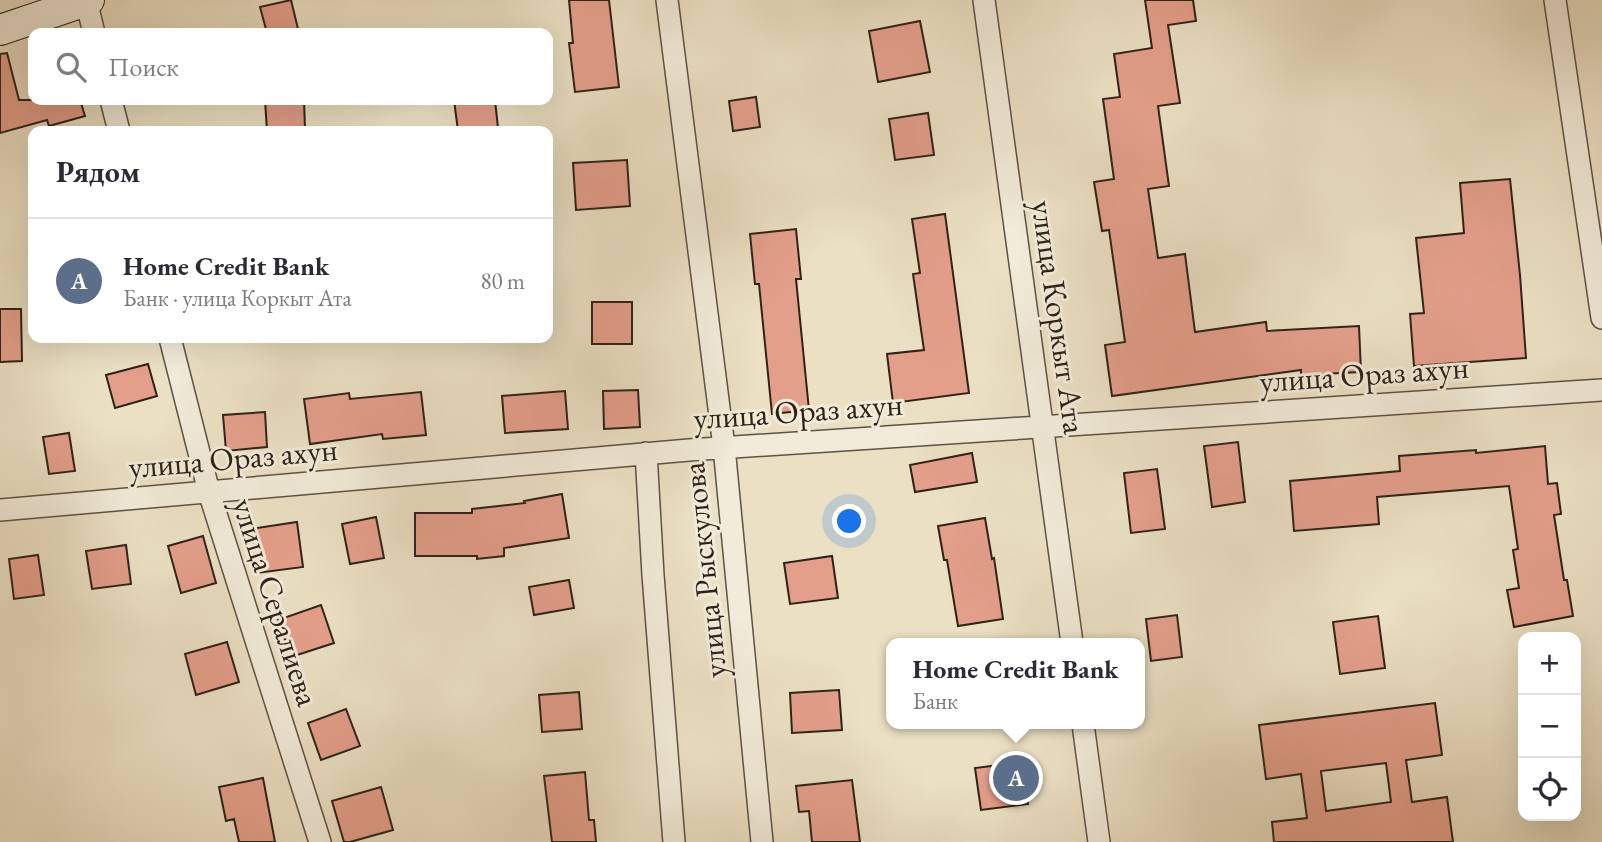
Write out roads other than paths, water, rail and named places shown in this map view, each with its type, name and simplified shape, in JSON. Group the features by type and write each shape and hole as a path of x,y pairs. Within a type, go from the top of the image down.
{"street":[{"path":"0,30 87,0 93,28"},
{"name":"улица Рыскулова","path":"667,0 724,447 762,842"},
{"name":"улица Коркыт Ата","path":"984,0 1071,638"},
{"path":"1555,0 1602,318"},
{"path":"112,105 117,126"},
{"name":"улица Сералиева","path":"171,343 209,492 320,842"},
{"name":"улица Ораз ахун","path":"0,510 724,447 1602,390"},
{"path":"646,453 674,842"},
{"path":"1084,729 1099,842"}],"place":[{"name":"Home Credit Bank","path":"1016,778"}]}
